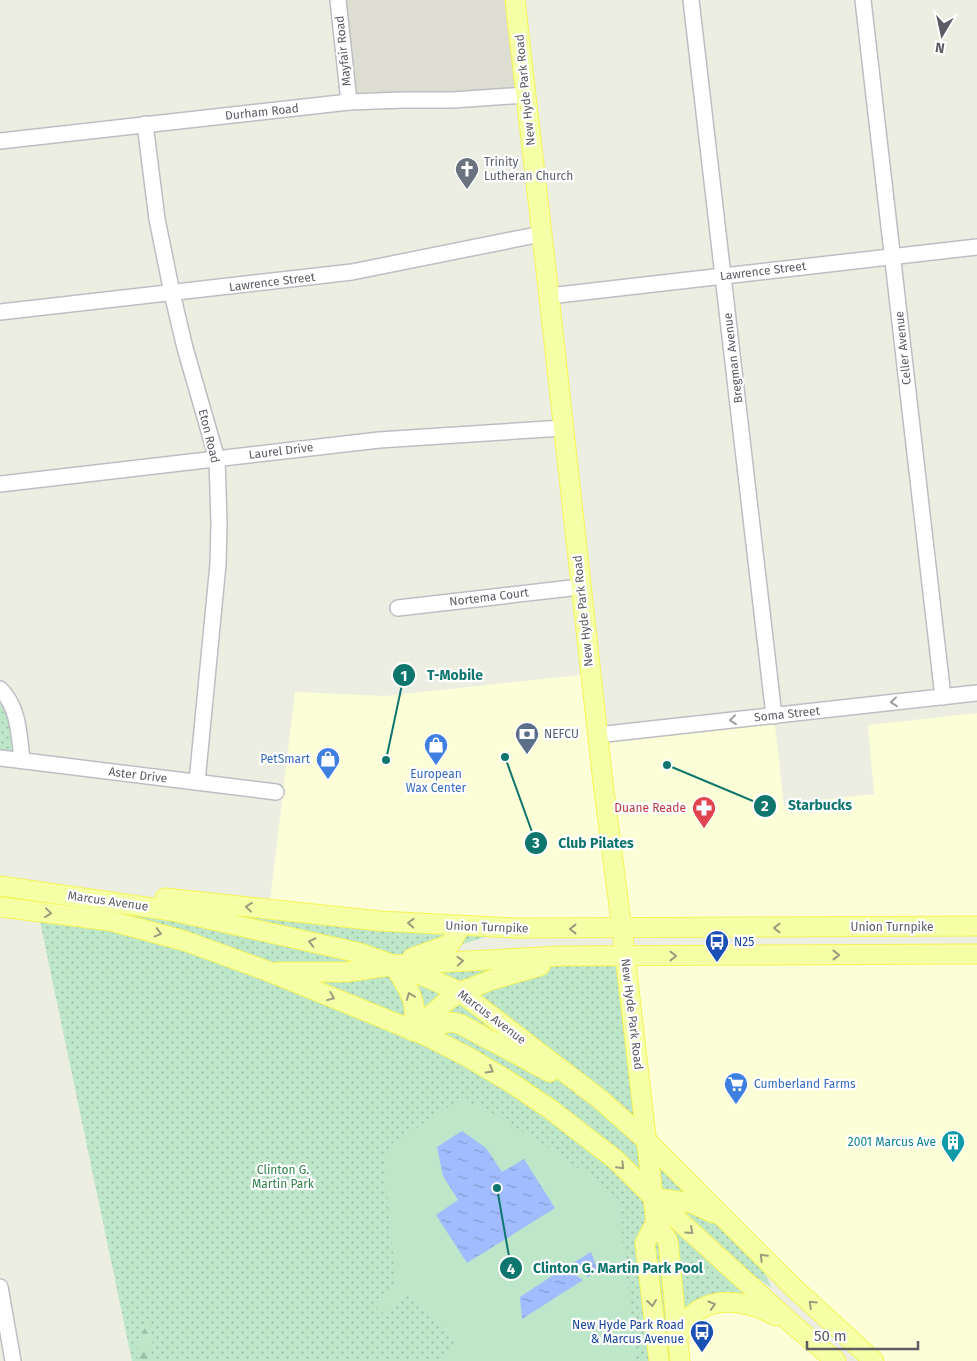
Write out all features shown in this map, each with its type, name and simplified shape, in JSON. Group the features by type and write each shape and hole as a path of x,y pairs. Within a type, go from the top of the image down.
{"main road":[{"name":"New Hyde Park Road","path":"515,0 580,587 656,1222 668,1241 680,1361"},
{"name":"Union Turnpike","path":"0,884 380,921 461,926 622,929 977,926"},
{"name":"Marcus Avenue","path":"0,884 173,911 360,953 424,976 460,992 601,1100 647,1140 794,1288 874,1361"},
{"name":"Marcus Avenue","path":"0,907 119,923 184,941 270,972 420,1033 468,1057 550,1108 616,1160 654,1198 791,1323 836,1361"},
{"path":"394,965 450,944 461,926"},
{"path":"270,972 347,972 394,965 552,956 977,954"},
{"path":"420,1033 421,1026 448,1000 460,992 521,970 584,956"},
{"path":"394,965 411,997 420,1033"},
{"path":"420,1033 444,1022 460,1024 601,1100"},
{"path":"654,1198 692,1203 708,1210 733,1226"},
{"path":"656,1222 645,1243 659,1361"},
{"path":"677,1337 688,1320 700,1310 712,1304 730,1302 763,1309 791,1323"}],"street":[{"name":"Mayfair Road","path":"338,0 349,102"},
{"name":"Bregman Avenue","path":"691,0 774,716"},
{"name":"Celler Avenue","path":"863,0 942,697"},
{"name":"Durham Road","path":"0,141 349,102 453,100 526,95"},
{"name":"Eton Road","path":"145,124 157,218 172,293 184,348 217,459 218,564 197,782"},
{"name":"Lawrence Street","path":"0,312 352,272 541,234"},
{"name":"Lawrence Street","path":"549,296 977,247"},
{"name":"Laurel Drive","path":"0,484 379,440 563,428"},
{"name":"Nortema Court","path":"398,608 580,587"},
{"path":"0,688 12,704 17,721 22,760"},
{"name":"Soma Street","path":"598,736 977,693"},
{"name":"Aster Drive","path":"0,758 276,792"},
{"path":"0,1287 8,1357"}],"shaded area":[{"path":"338,0 515,0 526,95 349,102"},
{"path":"590,674 598,735 774,716 784,806 802,802 874,794 868,725 977,713 977,926 622,929 269,909 295,692 385,696"},
{"path":"977,954 977,1361 874,1361 647,1141 624,956"},
{"path":"763,1309 836,1361 671,1361 699,1310"}],"green space":[{"path":"0,689 22,760 0,758"},
{"name":"Clinton G. Martin Park","path":"96,908 215,914 280,910 515,928 397,964 624,956 647,1141 750,1243 772,1288 693,1233 763,1309 699,1310 673,1361 132,1361 38,912 133,926"},
{"path":"463,1098 475,1106 479,1105 570,1161 571,1164 593,1176 618,1199 636,1361 440,1361 458,1342 407,1293 385,1315 374,1305 396,1283 384,1163 393,1143"},
{"path":"149,1324 153,1339 151,1361 138,1361 139,1337"}],"water":[{"path":"462,1131 486,1148 502,1172 524,1159 555,1208 467,1263 436,1215 458,1200 443,1176 437,1147"},
{"path":"591,1252 598,1271 588,1277 570,1265"},
{"path":"564,1268 583,1280 522,1319 520,1297"}],"place":[{"name":"Trinity Lutheran Church","path":"467,190"},
{"name":"NEFCU","path":"527,755"},
{"name":"Club Pilates","path":"505,757"},
{"name":"T-Mobile","path":"386,760"},
{"name":"Starbucks","path":"667,765"},
{"name":"European Wax Center","path":"436,766"},
{"name":"PetSmart","path":"328,780"},
{"name":"Duane Reade","path":"704,829"},
{"name":"N25","path":"717,963"},
{"name":"Cumberland Farms","path":"736,1105"},
{"name":"2001 Marcus Ave","path":"953,1163"},
{"name":"Clinton G. Martin Park Pool","path":"497,1188"},
{"name":"New Hyde Park Road & Marcus Avenue","path":"702,1353"}]}
